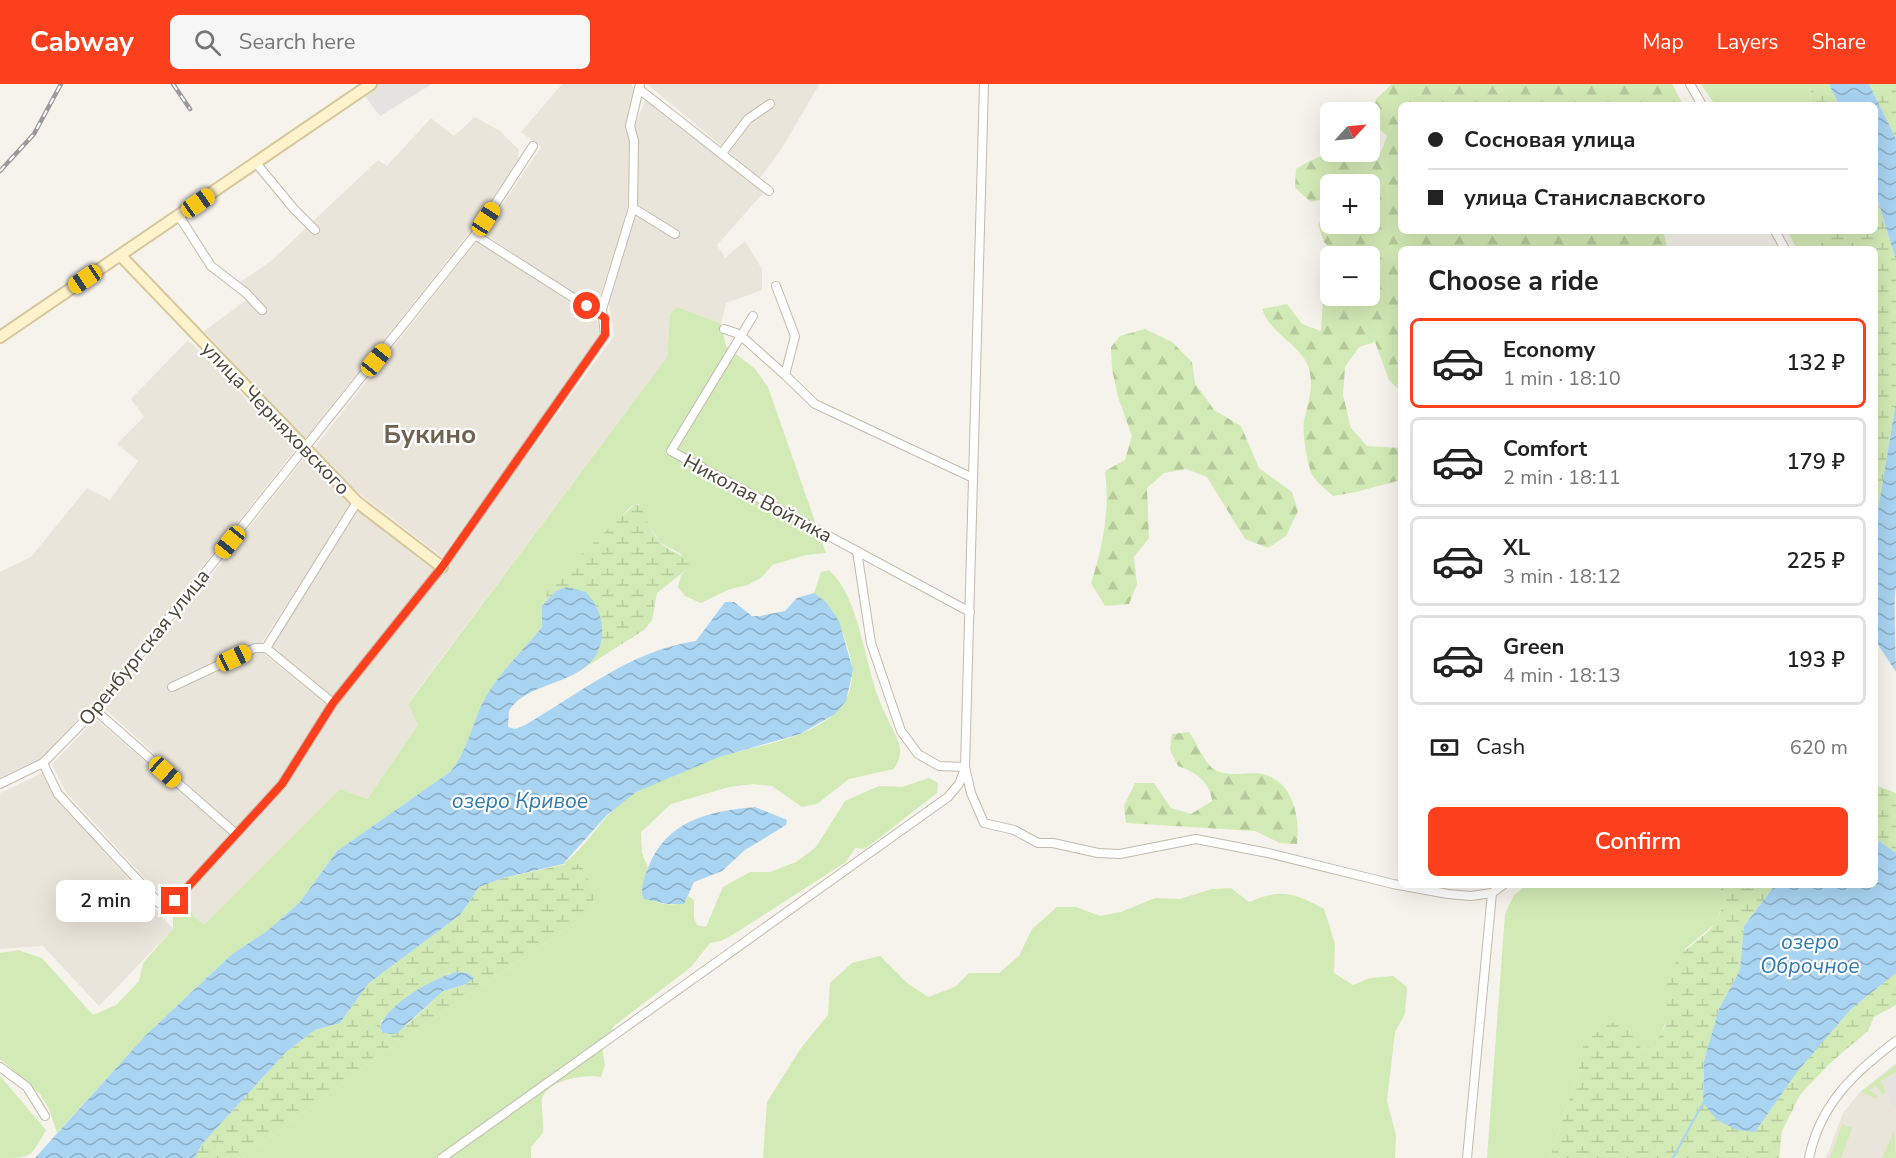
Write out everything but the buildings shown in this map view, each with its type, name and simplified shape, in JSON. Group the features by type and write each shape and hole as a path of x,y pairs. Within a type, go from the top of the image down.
{"street":[{"path":"0,337 371,84"},
{"path":"984,84 965,767 971,794 984,823 1014,830 1038,843 1120,854 1196,839 1268,852 1398,885"},
{"path":"1690,84 1700,102"},
{"path":"43,763 58,794 159,903 175,901 282,784 333,703 442,567 605,335 605,318 602,309 633,208 634,141 630,126 639,87 769,191"},
{"path":"722,153 748,119 770,104"},
{"name":"Оренбургская улица","path":"0,784 43,763 95,710 475,235 533,146"},
{"path":"256,163 294,209 315,230"},
{"path":"633,208 675,234"},
{"path":"179,216 211,266 246,293 262,310"},
{"path":"475,235 605,318"},
{"name":"улица Черняховского","path":"121,256 357,502 442,567"},
{"path":"776,286 795,336 785,375"},
{"name":"Николая Войтика","path":"753,316 671,451 857,551"},
{"path":"724,329 741,336 815,404 973,478"},
{"path":"266,648 357,502"},
{"path":"857,551 970,612"},
{"path":"857,551 871,643 901,731 918,754 939,766 965,767"},
{"path":"172,687 255,648 266,648 333,703"},
{"path":"95,710 235,833"},
{"path":"442,1158 948,797 959,784 965,767"},
{"path":"1415,888 1448,894 1492,894 1499,888"},
{"path":"1467,1158 1492,894"},
{"path":"1809,1158 1822,1116 1833,1098 1862,1068 1896,1041"},
{"path":"0,1067 27,1087 45,1116"}],"shaded area":[{"path":"371,84 432,84 380,116 361,91"},
{"path":"562,84 631,84 636,92 627,129 631,145 627,212 596,308 483,233 541,147 521,132"},
{"path":"647,84 819,85 782,148 760,178"},
{"path":"646,98 764,192 717,245 725,258 745,241 762,269 762,290 726,303 721,324 677,308 670,314 667,357 408,703 418,725 367,799 340,789 204,925 179,903 235,838 287,785 336,704 445,567 614,336 609,303 635,217 638,142 634,128"},
{"path":"475,117 500,131 519,150 518,161 469,233 305,439 204,331 252,296 240,282 271,261 378,160 387,166 431,118 454,136"},
{"path":"477,241 601,323 602,334 442,557 356,491 314,448"},
{"path":"188,340 296,449 94,703 43,758 0,779 0,572 31,557 87,488 110,500 138,461 117,444 144,417 131,399"},
{"path":"305,457 352,504 262,642 263,653 327,704 286,772 236,828 105,709"},
{"path":"357,508 435,569 332,696 271,648"},
{"path":"96,719 229,834 176,895 162,897 65,791 52,764"},
{"path":"42,773 55,797 173,929 99,1006 43,946 0,949 0,793"},
{"path":"1896,1063 1896,1158 1826,1158 1843,1113 1860,1092"},
{"path":"1896,1074 1896,1107 1894,1107 1882,1081"}],"green space":[{"path":"1392,84 1672,84 1681,102 1398,102 1398,234 1664,234 1667,246 1398,246 1398,389 1389,380 1375,342 1359,347 1345,367 1343,395 1351,428 1367,446 1398,448 1398,481 1333,496 1313,476 1307,457 1304,421 1311,387 1308,366 1298,351 1272,326 1262,309 1287,304 1302,324 1321,331 1323,306 1380,306 1380,246 1328,246 1321,234 1380,234 1380,174 1320,174 1320,200 1311,202 1295,188 1296,169 1320,157 1320,162 1380,162 1380,152 1387,136 1380,129 1380,102 1375,102"},
{"path":"1701,84 1811,84 1810,102 1713,102"},
{"path":"1811,84 1829,84 1838,102 1810,102"},
{"path":"1869,84 1896,84 1896,139 1878,102"},
{"path":"1878,201 1896,260 1896,402 1878,510 1878,246 1821,246 1812,234 1878,234"},
{"path":"1789,234 1812,234 1821,246 1795,246"},
{"path":"677,307 721,324 726,346 755,369 768,387 826,553 806,555 772,565 762,577 748,585 730,589 701,603 685,596 678,587 681,575 687,569 681,554 661,543 645,521 639,504 631,506 608,532 551,583 542,606 542,627 488,693 467,743 450,772 337,851 300,902 267,931 231,955 145,1036 57,1133 49,1109 40,1094 0,1059 0,953 18,950 42,958 93,1015 116,1005 139,981 143,963 173,929 173,914 179,903 204,925 340,789 367,799 418,725 408,704 667,357 670,314"},
{"path":"1145,329 1172,342 1192,362 1195,383 1214,410 1241,426 1259,468 1292,492 1298,511 1286,536 1268,548 1245,539 1207,477 1186,469 1164,473 1147,488 1149,538 1134,557 1137,584 1129,604 1105,606 1091,583 1104,528 1107,500 1105,471 1125,460 1132,436 1118,397 1112,369 1111,347 1120,336"},
{"path":"635,504 642,507 649,525 660,542 683,557 689,564 687,569 657,593 652,620 644,630 584,668 596,653 542,606 551,583"},
{"path":"829,570 848,597 855,614 874,686 899,744 900,757 894,769 849,779 817,804 802,807 772,786 753,784 729,787 671,804 641,832 642,853 648,868 644,880 643,897 658,903 670,904 686,901 688,896 694,900 694,918 697,925 706,927 723,887 750,872 770,872 796,862 816,847 845,801 879,786 902,787 929,778 938,783 937,793 865,849 855,848 846,862 734,934 721,941 710,943 691,967 614,1026 602,1048 605,1065 601,1077 586,1076 568,1079 559,1082 545,1092 542,1099 543,1133 531,1147 531,1158 243,1158 385,1051 587,915 594,896 588,878 581,865 563,864 627,798 690,767 791,737 813,728 831,716 845,701 852,681 850,655 841,629 828,606 814,593 821,572"},
{"path":"1189,732 1212,768 1230,774 1263,774 1282,785 1293,802 1296,813 1297,844 1280,843 1255,831 1126,823 1124,806 1135,783 1154,783 1171,808 1191,814 1212,801 1211,794 1201,778 1178,766 1170,750 1172,734"},
{"path":"1878,786 1896,793 1896,853 1878,840"},
{"path":"571,863 581,865 593,890 591,909 587,915 385,1051 243,1158 194,1158 203,1143 286,1052 315,1030 340,1023 369,983 460,915 479,887 503,878","holes":["467,973 465,985 443,991 407,1025 383,1033 380,1028 381,1021 448,974"]},
{"path":"1231,888 1249,902 1270,895 1288,894 1324,909 1335,944 1334,973 1353,985 1370,978 1393,976 1407,987 1405,1014 1395,1032 1387,1101 1396,1135 1395,1158 763,1158 767,1102 801,1048 828,1015 830,983 852,963 880,956 907,983 928,997 955,987 969,973 999,973 1019,956 1032,929 1057,907 1076,907 1100,916 1121,912 1155,898 1180,899 1212,889"},
{"path":"1523,888 1720,888 1726,897 1715,924 1686,948 1667,992 1668,1015 1659,1039 1643,1051 1621,1021 1584,1044 1577,1076 1550,1158 1487,1158 1505,914 1514,895"},
{"path":"1720,888 1773,888 1744,926 1740,970 1719,1009 1704,1061 1703,1103 1755,1132 1796,1072 1851,1009 1896,973 1896,1005 1874,1017 1868,1031 1829,1064 1800,1095 1782,1131 1779,1158 1550,1158 1577,1076 1584,1043 1606,1025 1621,1020 1643,1051 1655,1041 1666,1022 1667,982 1671,971 1681,955 1717,920 1726,897"},
{"path":"1896,1065 1896,1072 1881,1081 1886,1092 1882,1094 1876,1085 1869,1090 1878,1096 1877,1099 1861,1092"},
{"path":"0,1076 46,1130 33,1151 24,1157 0,1158"},
{"path":"1842,1124 1852,1128 1841,1158 1830,1158"},
{"path":"1894,1131 1896,1158 1882,1158"}],"water":[{"path":"1829,84 1869,84 1878,102 1838,102"},
{"path":"1878,102 1896,139 1896,260 1878,201"},
{"path":"1896,402 1896,672 1878,645 1878,510"},
{"name":"озеро Кривое","path":"567,587 586,592 596,607 602,628 598,651 589,664 577,673 519,700 509,711 508,727 515,729 525,725 628,663 650,653 696,641 725,602 734,602 752,616 760,616 785,611 797,598 814,593 826,602 839,621 853,670 846,701 835,714 800,734 719,757 636,792 607,815 563,864 503,878 479,887 460,915 369,983 340,1023 315,1030 286,1052 203,1143 194,1158 35,1158 145,1036 231,955 267,931 300,902 337,851 450,772 467,743 488,693 542,627 542,606 556,591"},
{"path":"755,807 787,820 786,825 745,850 722,871 694,882 684,904 668,904 644,899 642,887 648,868 666,839 678,829 706,815"},
{"name":"озеро Оброчное","path":"1878,840 1896,853 1896,973 1851,1009 1797,1072 1755,1132 1737,1130 1717,1120 1703,1103 1704,1061 1719,1009 1740,970 1744,926 1773,888 1878,888"},
{"path":"457,972 467,973 474,978 464,985 443,991 396,1034 383,1033 380,1028 384,1019 400,1002 424,986"}],"waterway":[{"path":"1673,1158 1703,1103"}],"railway":[{"path":"0,171 34,134 61,84"},
{"path":"173,84 190,109"}],"district":[{"name":"Букино","path":"430,434"}],"route":[{"path":"175,901 282,784 333,703 442,567 605,335 605,318 587,306"}]}
